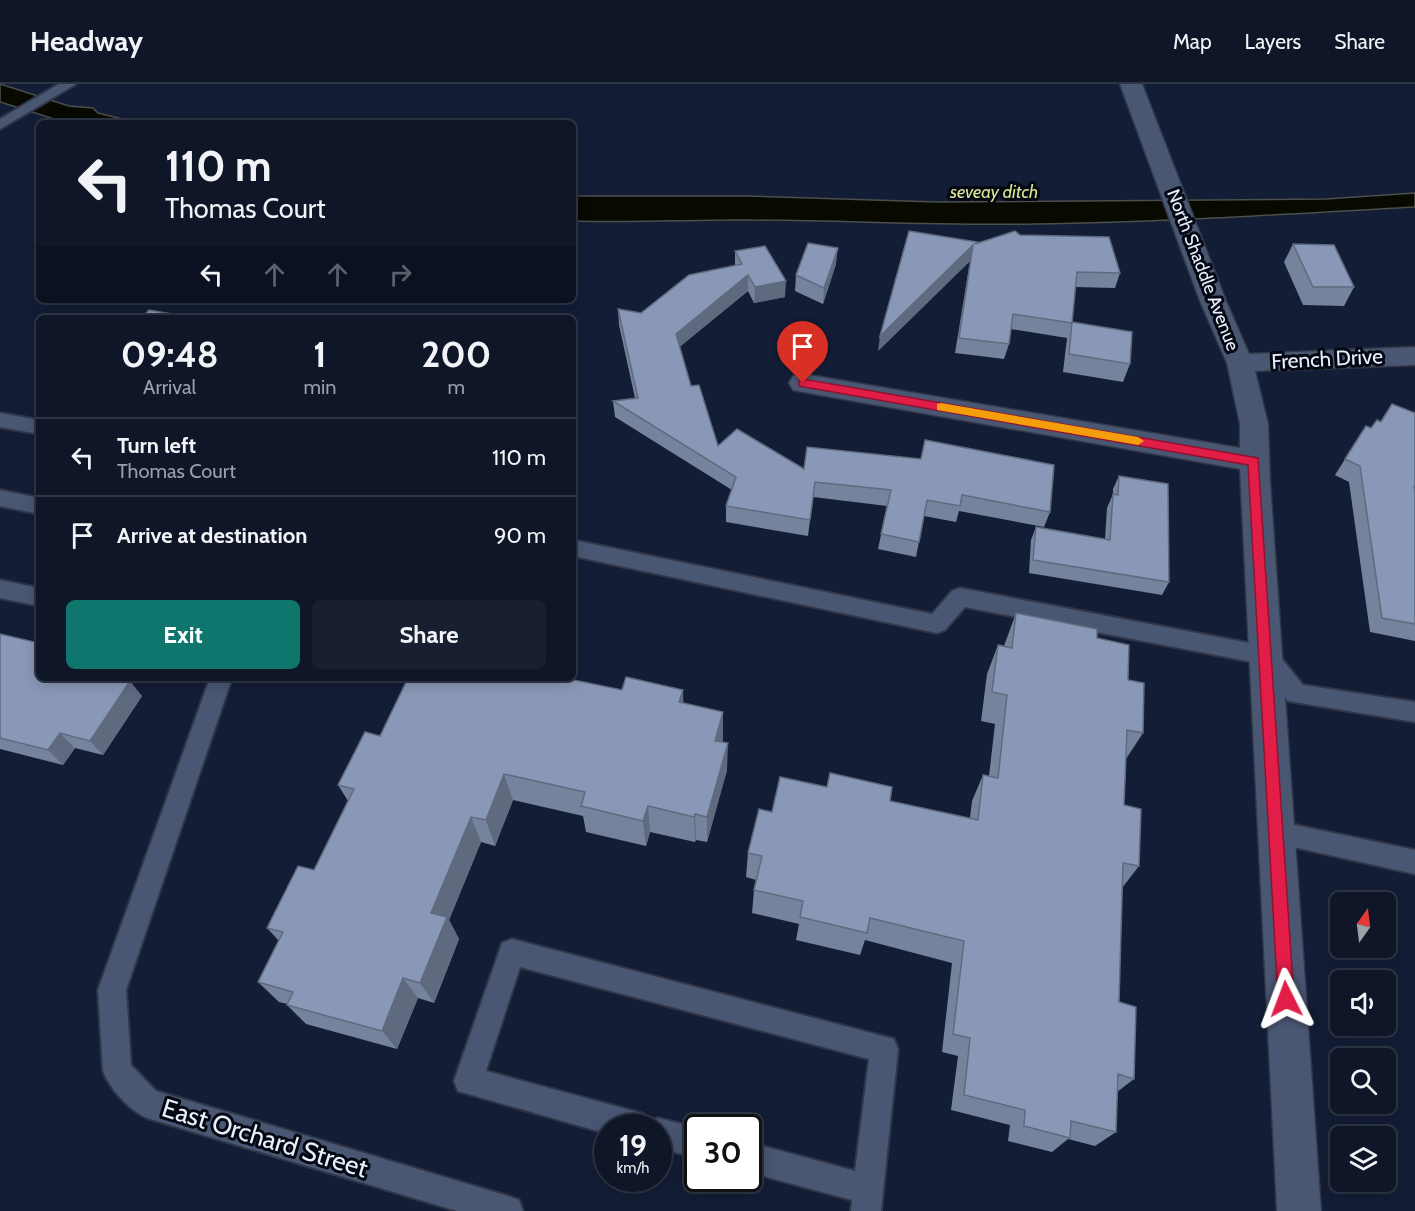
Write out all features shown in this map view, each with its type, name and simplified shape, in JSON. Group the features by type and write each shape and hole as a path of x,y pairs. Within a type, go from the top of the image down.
{"street":[{"name":"North Shaddle Avenue","path":"1131,84 1240,363 1254,424 1265,655 1299,1211"},
{"name":"French Drive","path":"1240,363 1415,356"},
{"path":"803,383 1254,461"}],"lane":[{"path":"6,122 66,86"},
{"path":"0,420 36,426"},
{"path":"0,498 36,505"},
{"path":"576,549 937,624 960,597 1265,655 1296,694 1415,712"},
{"path":"0,588 36,596"},
{"name":"East Orchard Street","path":"220,681 112,990 117,1071 147,1102 508,1211"},
{"path":"1276,833 1415,862"},
{"path":"594,1115 468,1081 512,952 884,1049 868,1201 762,1162"}],"shaded area":[{"path":"0,84 69,106 93,108 98,113 127,120 57,120 0,102"},
{"path":"1415,193 1415,207 1130,221 998,224 778,220 576,221 576,196 746,196 937,202 1326,199"}],"building":[{"path":"909,231 977,242 975,244 1015,231 1020,235 1109,237 1120,273 1077,272 1072,323 1013,314 1009,344 959,338 973,245 880,336"},
{"path":"808,243 838,248 824,288 796,275"},
{"path":"1293,244 1334,245 1354,287 1313,287"},
{"path":"765,246 786,281 755,287 748,275 676,334 691,386 699,385 718,446 737,429 804,469 807,447 921,459 925,440 1054,465 1050,512 962,495 960,506 927,500 919,542 881,534 891,490 815,482 810,520 726,506 736,477 613,401 638,398 618,309 641,313 689,275 742,264 735,251"},
{"path":"149,310 178,315 144,315"},
{"path":"1072,322 1132,332 1130,364 1069,354"},
{"path":"1392,404 1415,413 1415,624 1382,618 1360,466 1345,459 1366,426 1371,428 1377,420 1381,422"},
{"path":"1119,476 1168,484 1169,582 1033,560 1036,527 1110,540 1113,494 1118,495"},
{"path":"1016,613 1097,629 1097,638 1129,645 1128,680 1144,683 1143,733 1127,730 1124,805 1141,809 1139,866 1123,863 1119,1002 1136,1007 1134,1079 1118,1074 1116,1132 1071,1121 1070,1138 1024,1126 1025,1110 964,1095 970,1038 953,1034 964,941 870,918 867,933 800,917 803,901 754,890 762,856 748,853 759,809 772,812 780,777 827,787 830,773 892,787 890,801 978,820 983,775 998,778 1007,695 992,692 998,645 1012,648"},
{"path":"0,634 36,642 36,681 130,681 90,741 60,733 48,750 0,738"},
{"path":"626,677 683,690 679,702 723,712 715,741 728,743 707,817 695,814 694,817 648,806 643,821 581,806 585,792 504,774 486,820 471,817 431,913 447,917 420,983 403,978 382,1031 287,1005 293,992 258,982 283,932 267,928 298,866 314,870 354,789 338,785 365,732 380,736 407,681 576,680 622,690"}],"slow traffic":[{"path":"941,407 1138,441"}],"route":[{"path":"803,383 1254,461 1286,999"}],"water label":[{"name":"seveay ditch","path":"994,192"}]}
